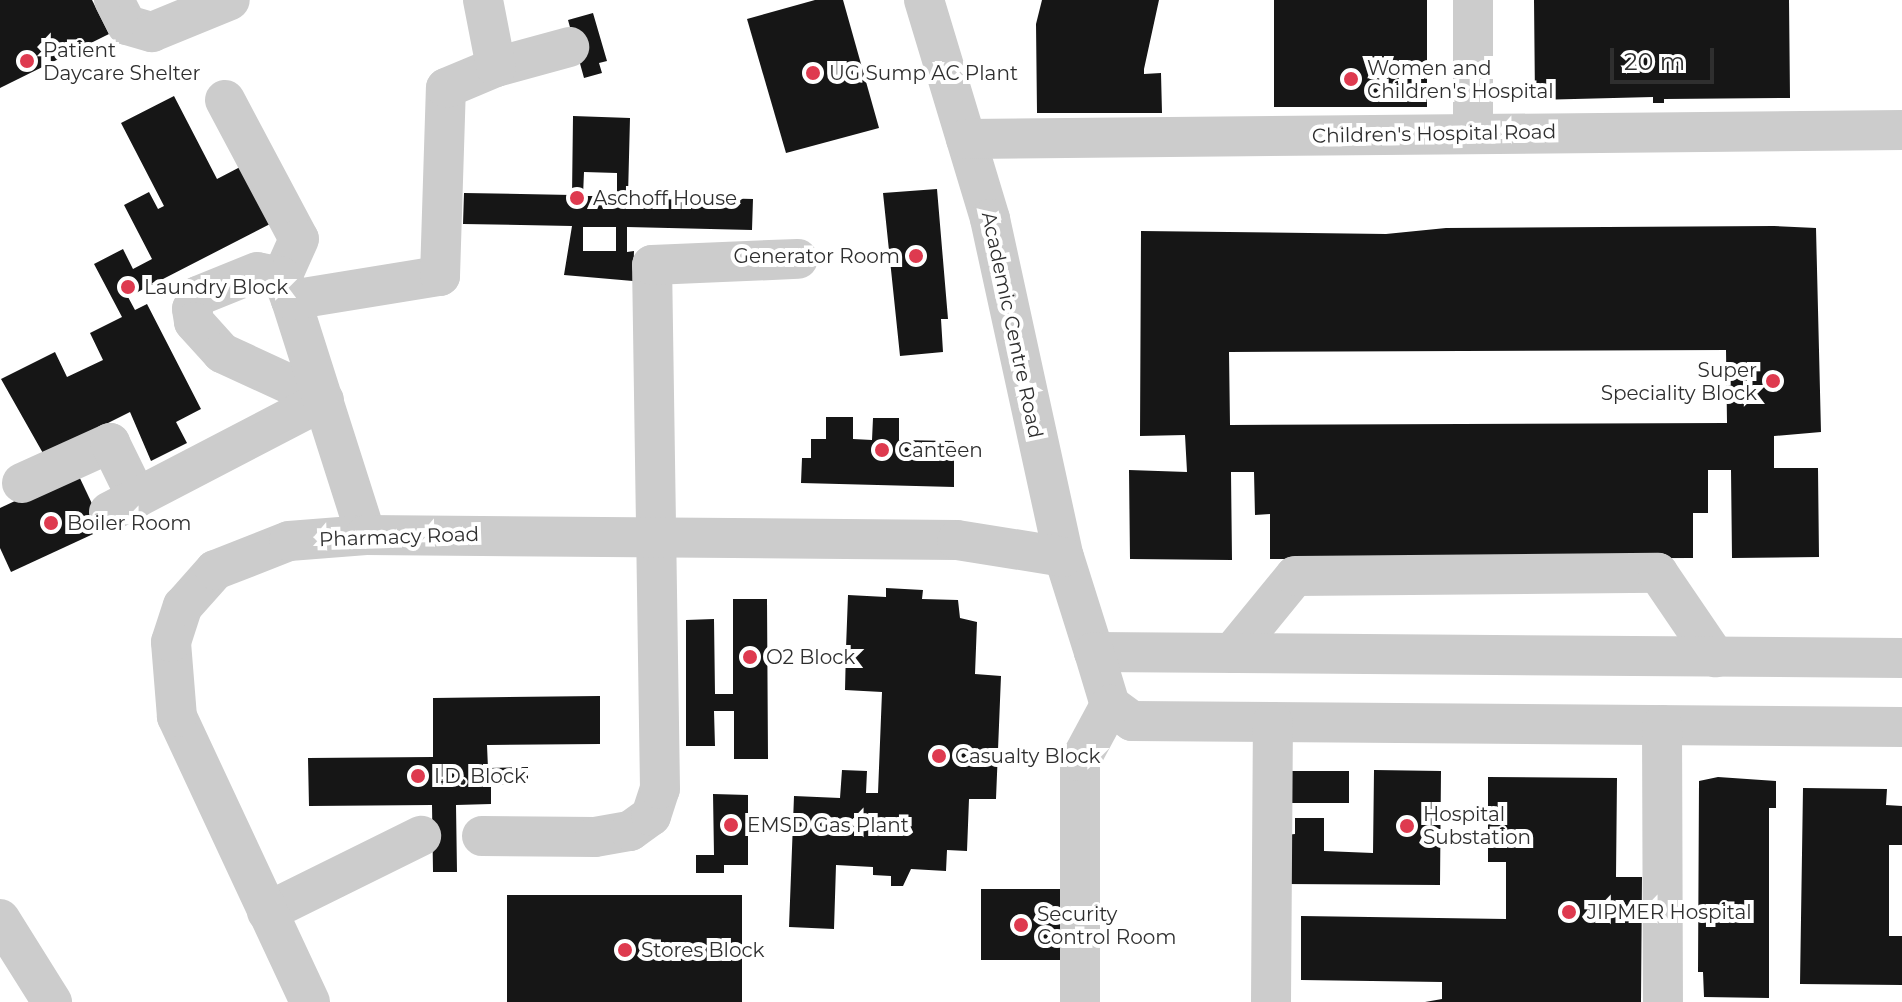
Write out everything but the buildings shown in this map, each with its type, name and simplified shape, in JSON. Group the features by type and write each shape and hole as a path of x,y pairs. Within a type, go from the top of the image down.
{"street":[{"path":"114,0 127,25 152,32 230,0"},
{"path":"483,0 496,67"},
{"path":"1473,0 1473,133"},
{"name":"Academic Centre Road","path":"933,9 990,219 1064,557 1110,705"},
{"path":"324,400 222,353 194,322 192,309 198,296 257,272 286,288 440,276 446,88 496,67 569,47"},
{"path":"225,100 299,239 286,288 366,535"},
{"name":"Children's Hospital Road","path":"966,139 1902,130"},
{"path":"482,836 595,837 630,831 651,816 660,789 659,537 652,265 798,259"},
{"path":"22,483 110,443 123,505 324,400"},
{"name":"Pharmacy Road","path":"310,1002 186,742 170,676 171,642 183,606 215,570 246,553 289,541 366,535 440,518 619,518 659,537 957,540 1064,557"},
{"path":"1232,653 1295,576 1658,573 1715,657"},
{"path":"1094,652 1902,658"},
{"path":"1080,1002 1080,761 1110,705 1132,721 1902,727"},
{"path":"1271,1002 1273,722"},
{"path":"1662,725 1663,1002"},
{"path":"267,912 421,836"},
{"path":"0,919 52,1002"}],"place":[{"name":"Patient Daycare Shelter","path":"27,61"},
{"name":"UG Sump AC Plant","path":"813,73"},
{"name":"Women and Children's Hospital","path":"1351,79"},
{"name":"Aschoff House","path":"577,198"},
{"name":"Generator Room","path":"916,256"},
{"name":"Laundry Block","path":"128,287"},
{"name":"Super Speciality Block","path":"1773,381"},
{"name":"Canteen","path":"882,450"},
{"name":"Boiler Room","path":"51,523"},
{"name":"O2 Block","path":"750,657"},
{"name":"Casualty Block","path":"939,756"},
{"name":"I.D. Block","path":"418,776"},
{"name":"EMSD Gas Plant","path":"731,825"},
{"name":"Hospital Substation","path":"1407,826"},
{"name":"JIPMER Hospital","path":"1569,912"},
{"name":"Security Control Room","path":"1021,925"},
{"name":"Stores Block","path":"625,950"}]}
